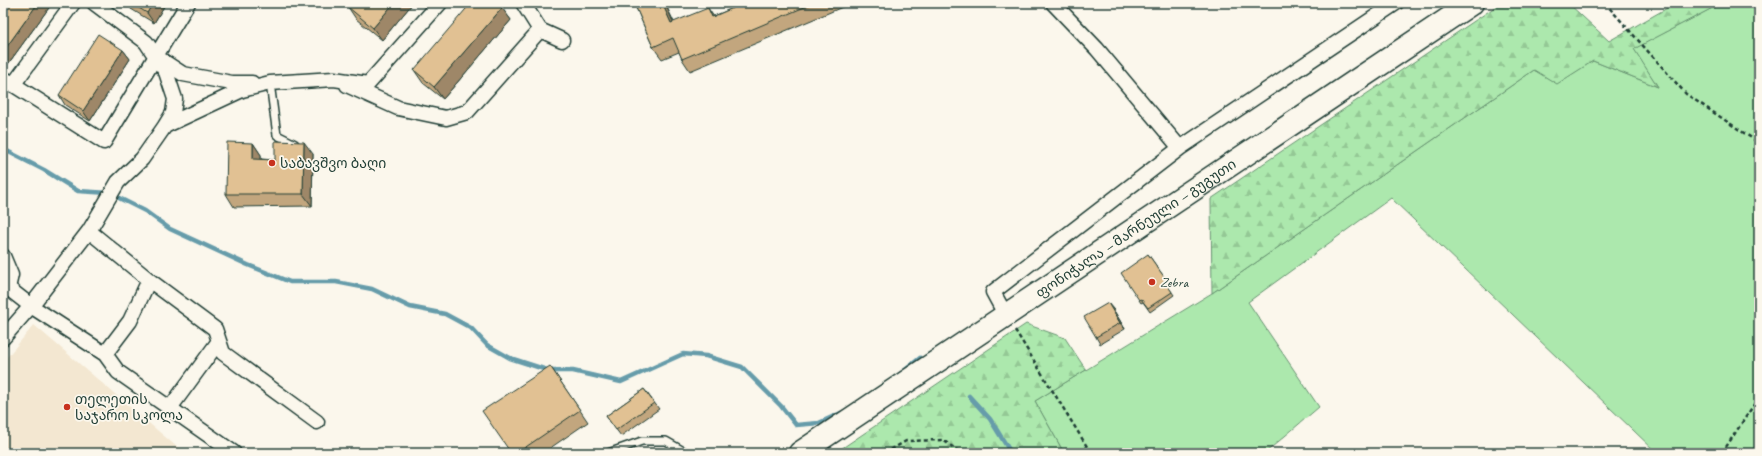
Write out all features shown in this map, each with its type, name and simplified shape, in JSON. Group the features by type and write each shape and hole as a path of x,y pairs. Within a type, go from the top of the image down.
{"highway":[{"name":"ფონიჭალა — მარნეული — გუგუთი","path":"800,453 1472,3"}],"street":[{"path":"73,3 8,82 104,142 188,3"},
{"path":"3,338 31,306 89,231 116,186 142,159 173,113 175,99 166,72 146,42 94,3"},
{"path":"156,57 183,74 232,83 270,83 334,79 368,84 440,3"},
{"path":"523,3 540,30 562,40"},
{"path":"1053,3 1097,49 1180,148"},
{"path":"1006,316 993,292 1180,148 1396,3"},
{"path":"334,79 398,108 446,118 467,112 540,30"},
{"path":"165,126 242,90 270,83"},
{"path":"89,231 149,280 215,329 223,353 316,422"},
{"path":"3,256 11,275 6,288 105,354 118,372 234,453"},
{"path":"105,354 130,321 149,280"},
{"path":"170,408 219,341"}],"lane":[{"path":"270,83 277,135 295,144"},
{"path":"608,453 642,441 666,441 687,453"}],"path":[{"path":"1605,3 1686,94 1759,143"},
{"path":"1006,316 1092,453"},
{"path":"1722,453 1759,397"},
{"path":"886,453 906,441 943,440 961,453"}],"shaded area":[{"name":"თელეთის საჯარო სკოლა","path":"34,325 184,453 3,453 3,362"}],"green space":[{"path":"1501,3 1568,3 1609,41 1676,3 1722,3 1634,49 1658,87 1593,61 1557,84 1534,70 1212,293 1211,199"},
{"path":"1722,3 1759,3 1759,447 1755,453 1657,453 1391,198 1248,302 1319,407 1265,453 1064,453 1035,401 1212,293 1534,70 1557,83 1593,61 1658,87 1633,49"},
{"path":"1026,324 1065,338 1086,370 1035,401 1064,453 835,453"}],"building":[{"path":"6,3 38,3 3,52 3,7"},
{"path":"131,3 153,3 147,13"},
{"path":"351,3 394,3 373,28 348,7"},
{"path":"471,3 497,3 502,8 434,87 414,70"},
{"path":"634,3 662,3 671,23 708,8 712,17 740,5 739,3 814,3 682,59 673,38 653,47"},
{"path":"98,34 123,50 83,111 59,95"},
{"path":"275,141 304,142 303,194 226,194 227,142 253,143 253,159 275,160"},
{"path":"1148,254 1167,281 1165,282 1172,292 1148,308 1141,299 1139,300 1121,273"},
{"path":"1108,303 1120,323 1096,337 1084,317"},
{"path":"550,366 580,410 517,453 511,453 482,411"},
{"path":"644,389 654,403 616,430 606,416"}],"waterway":[{"path":"3,149 44,170 78,191 109,193 145,211 170,229 248,265 290,282 336,282 372,289 410,307 445,314 471,328 487,345 510,358 550,371 573,371 621,382 683,354 706,356 742,367 781,406 796,425 819,423 843,412"},
{"path":"899,375 920,358"},
{"path":"969,396 990,419 1011,453"}],"place":[{"name":"საბავშვო ბაღი","path":"272,163"},
{"name":"Zebra","path":"1152,282"},
{"name":"თელეთის საჯარო სკოლა","path":"67,407"}]}
